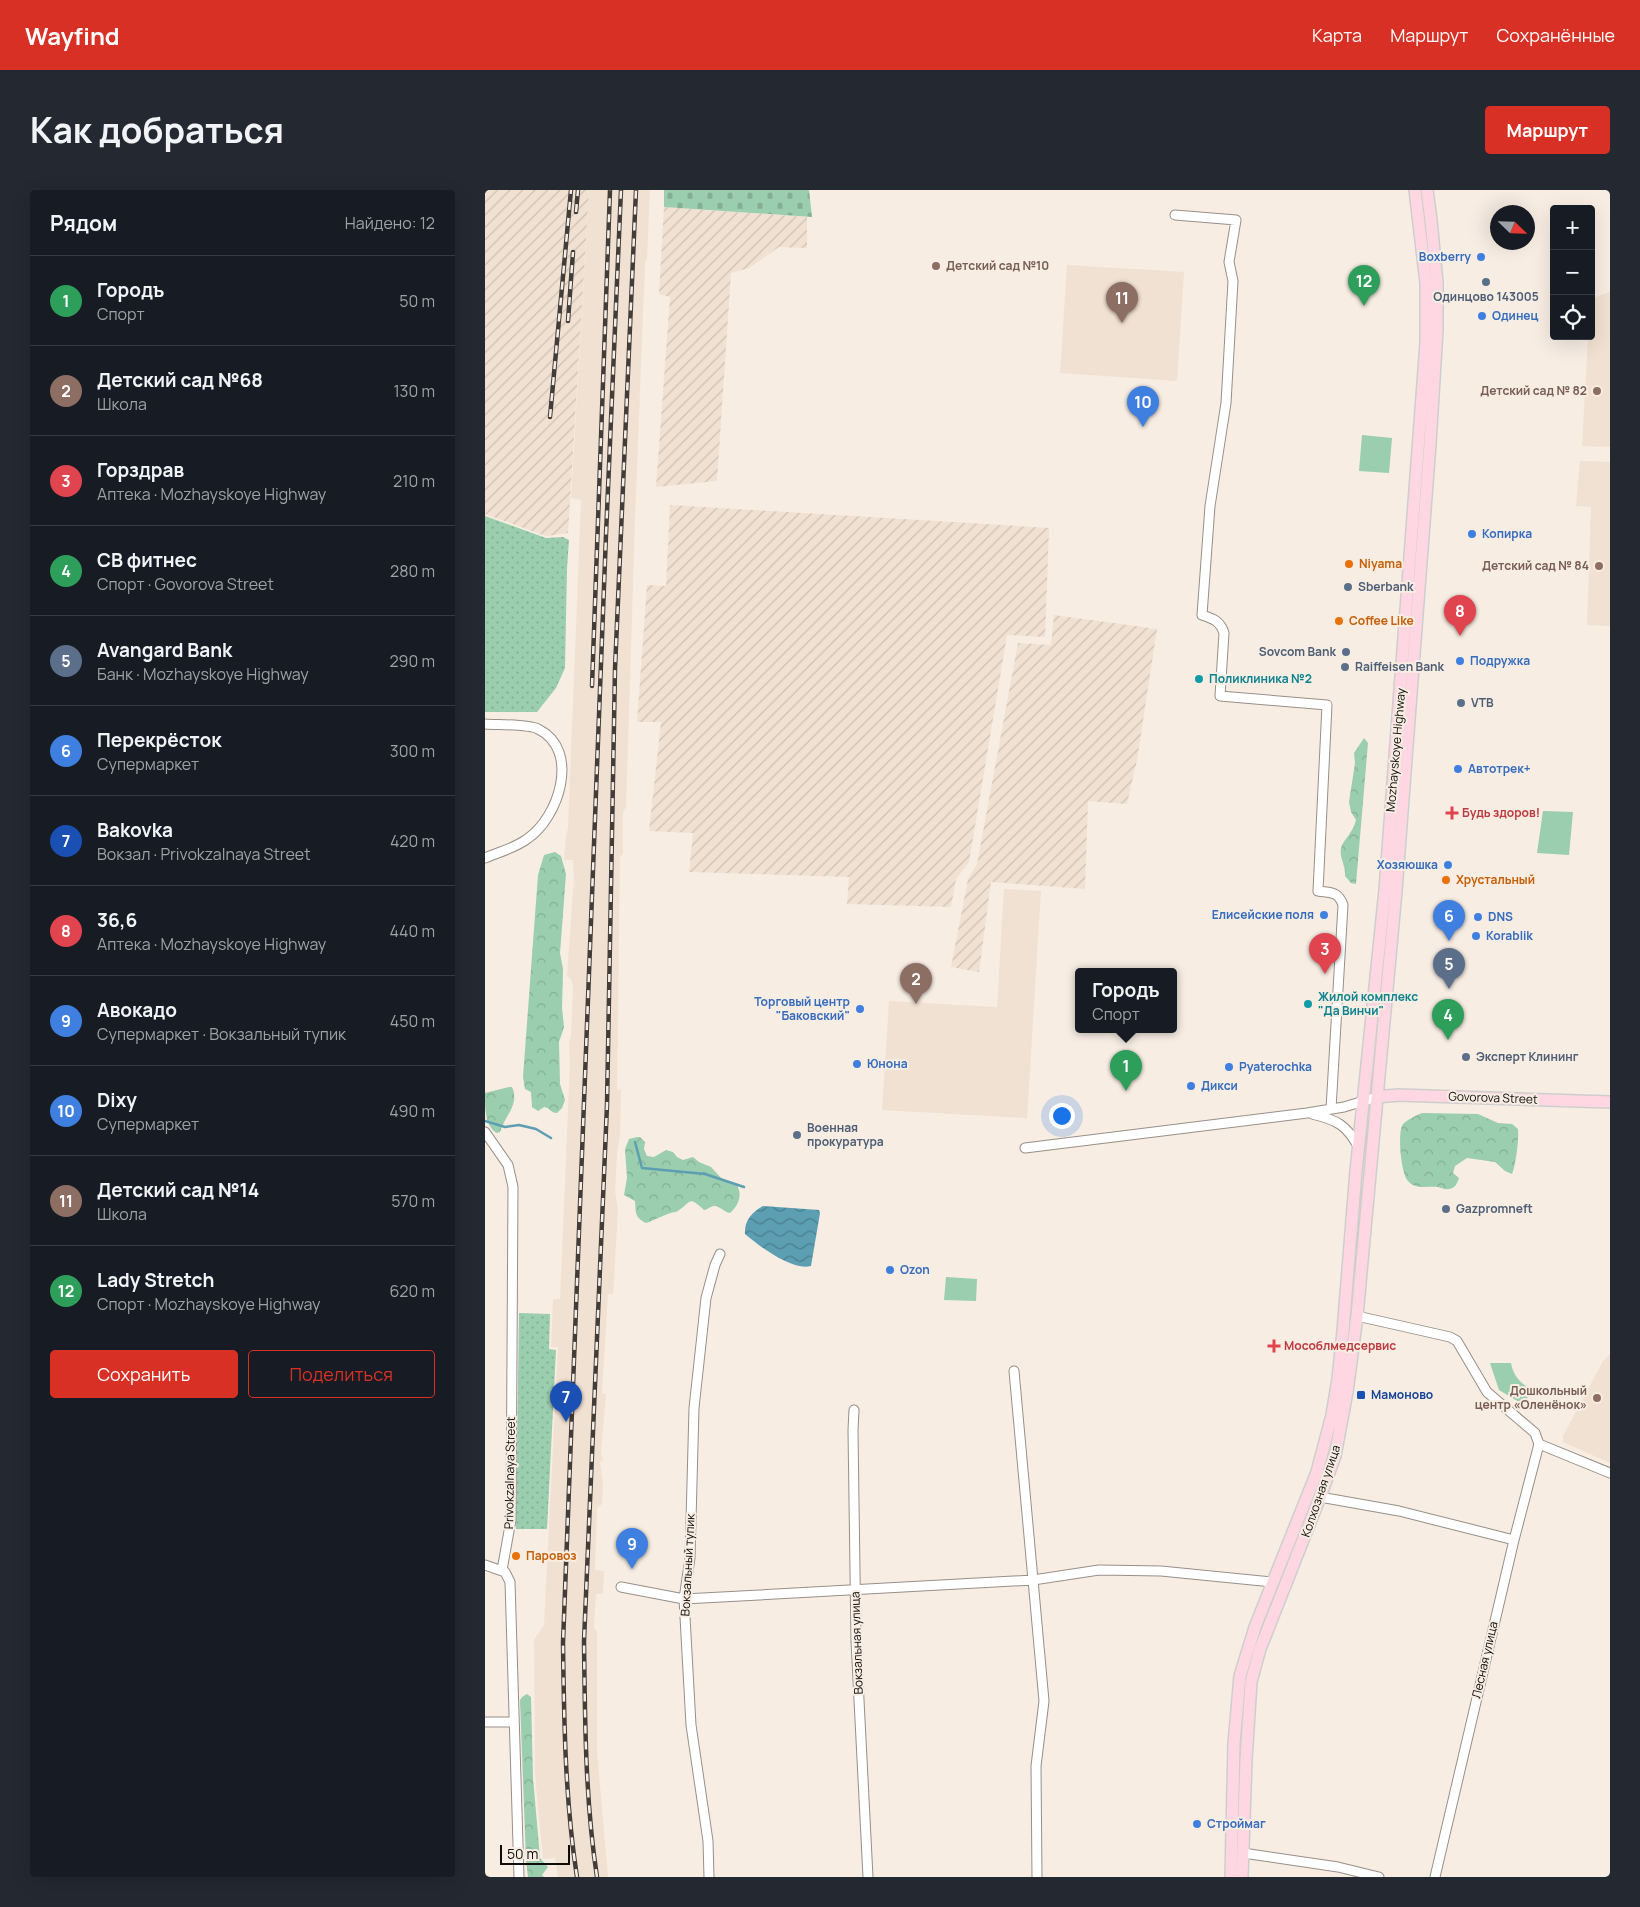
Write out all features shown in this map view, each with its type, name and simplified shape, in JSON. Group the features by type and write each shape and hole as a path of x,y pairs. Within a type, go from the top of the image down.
{"main road":[{"name":"Mozhayskoye Highway","path":"1363,1100 1385,890 1426,352 1426,283 1415,190"},
{"name":"Mozhayskoye Highway","path":"1377,1097 1396,891 1436,349 1437,283 1427,190"},
{"name":"Govorova Street","path":"1377,1097 1398,1095 1610,1102"},
{"name":"Колхозная улица","path":"1243,1877 1248,1712 1255,1663 1321,1497 1335,1456 1343,1418 1357,1316 1377,1097"},
{"name":"Колхозная улица","path":"1231,1877 1234,1743 1240,1676 1255,1626 1317,1472 1332,1415 1343,1331 1363,1100"}],"street":[{"path":"1175,215 1236,220 1229,262 1233,281 1226,404 1210,506 1203,615 1215,619 1221,624 1224,633 1220,696 1327,705 1318,892 1333,893 1340,897 1343,904 1331,1109"},
{"path":"485,724 536,728 540,730 553,739 560,751 562,766 561,787 556,802 543,824 528,839 485,858"},
{"path":"1025,1148 1307,1113 1344,1107 1377,1097"},
{"path":"1307,1113 1342,1125 1352,1136 1359,1148"},
{"name":"Privokzalnaya Street","path":"485,1132 503,1156 511,1176 514,1206 511,1520 501,1570"},
{"name":"Вокзальный тупик","path":"709,1877 708,1841 701,1808 691,1725 684,1599 690,1558 694,1408 706,1298 720,1254"},
{"path":"1357,1316 1450,1336 1457,1341 1487,1392 1535,1433 1539,1444 1610,1473"},
{"path":"1014,1371 1044,1701 1036,1766 1037,1877"},
{"name":"Вокзальная улица","path":"854,1410 855,1591 868,1877"},
{"name":"Лесная улица","path":"1435,1877 1514,1540 1539,1444"},
{"path":"1321,1497 1399,1511 1514,1540"},
{"path":"485,1565 501,1570 509,1576 510,1582 519,1877"},
{"path":"621,1587 684,1599 1033,1580 1099,1570 1208,1575 1273,1582"},
{"path":"485,1722 514,1722"},
{"path":"1243,1852 1338,1866 1379,1877"}],"shaded area":[{"path":"485,190 589,190 568,533 546,536 485,514"},
{"path":"589,190 650,190 647,258 645,263 635,520 626,807 623,812 623,854 620,857 617,1090 621,1089 620,1136 615,1191 618,1209 613,1294 608,1294 602,1393 606,1394 601,1452 603,1460 600,1462 603,1483 602,1504 597,1508 595,1570 604,1571 603,1594 596,1594 594,1627 597,1632 597,1752 608,1877 558,1877 555,1858 543,1859 535,1775 534,1640 544,1625 558,1347 551,1347 553,1299 560,1299 570,1064 569,1041 571,1037 573,987 571,979 567,976 574,877 573,860 564,860 568,829 581,500 571,498"},
{"path":"664,207 807,217 807,248 779,247 749,268 731,273 717,481 656,487 670,297 659,294"},
{"path":"1067,265 1184,272 1177,381 1060,373"},
{"name":"Детский сад № 82","path":"1610,292 1610,447 1582,446 1588,340 1595,340 1595,298"},
{"name":"Детский сад № 84","path":"1580,461 1610,462 1610,626 1587,625 1591,507 1576,506"},
{"path":"670,505 1049,528 1045,637 1007,635 969,862 956,879 951,907 847,904 849,877 689,872 693,833 649,831 661,722 637,722 647,585 666,586"},
{"path":"1054,615 1157,629 1137,760 1127,804 1088,801 1085,889 991,882 979,972 951,967 968,879 977,864 1018,643 1051,645"},
{"path":"1004,889 1041,891 1027,1118 882,1110 889,1001 997,1007"},
{"name":"Дошкольный центр «Оленёнок»","path":"1610,1354 1610,1463 1563,1442 1563,1436 1603,1361"}],"green space":[{"path":"664,190 809,190 812,217 664,207"},
{"path":"1362,435 1392,438 1389,473 1359,471"},
{"path":"485,516 546,538 563,537 569,540 565,668 556,688 537,712 485,712"},
{"path":"1364,738 1368,743 1356,884 1351,883 1345,876 1341,848 1353,829 1356,820 1351,812 1349,802 1355,763 1354,753"},
{"path":"1543,811 1573,812 1569,855 1537,853"},
{"path":"555,852 561,856 566,874 560,953 563,969 562,1008 564,1027 559,1042 560,1084 565,1100 562,1108 557,1113 544,1107 538,1111 532,1107 531,1092 525,1089 523,1077 538,875 544,855"},
{"path":"512,1087 514,1093 513,1105 500,1132 497,1133 488,1122 485,1093"},
{"path":"1423,1113 1478,1114 1498,1123 1512,1124 1518,1129 1518,1145 1512,1174 1505,1171 1495,1162 1467,1158 1455,1166 1453,1173 1459,1178 1453,1188 1422,1187 1411,1184 1403,1170 1400,1144 1401,1128 1407,1121"},
{"path":"640,1137 645,1142 644,1149 647,1156 654,1157 666,1150 673,1152 683,1160 693,1157 711,1167 723,1180 736,1184 740,1195 736,1206 730,1213 716,1206 704,1210 692,1201 676,1212 646,1223 639,1219 636,1214 635,1201 624,1195 627,1178 625,1149 629,1139"},
{"path":"946,1277 977,1279 976,1301 944,1300"},
{"path":"519,1313 550,1314 549,1349 556,1350 547,1529 516,1529"},
{"path":"1490,1363 1511,1363 1518,1379 1531,1390 1524,1405 1499,1390"},
{"path":"527,1694 531,1697 533,1778 540,1858 548,1867 542,1875 544,1877 528,1877 526,1860 520,1700"}],"water":[{"path":"763,1206 819,1210 811,1266 803,1267 785,1261 767,1251 745,1234 749,1217"}],"waterway":[{"path":"485,1121 505,1127 519,1125 536,1129 551,1138"},
{"path":"635,1142 642,1168 705,1174 744,1187"}],"railway":[{"path":"550,417 571,190"},
{"path":"576,212 578,190"},
{"path":"592,686 610,190"},
{"path":"577,1877 568,1790 563,1643 621,190"},
{"path":"597,1877 588,1789 584,1641 607,1105 615,669 636,190"},
{"path":"568,321 573,252"}],"place":[{"name":"Boxberry","path":"1481,257"},
{"name":"Детский сад №10","path":"936,266"},
{"name":"Одинцово 143005","path":"1486,282"},
{"name":"Lady Stretch","path":"1364,306"},
{"name":"Одинец","path":"1482,316"},
{"name":"Детский сад №14","path":"1122,323"},
{"name":"Детский сад № 82","path":"1597,391"},
{"name":"Dixy","path":"1143,427"},
{"name":"Копирка","path":"1472,534"},
{"name":"Niyama","path":"1349,564"},
{"name":"Детский сад № 84","path":"1599,566"},
{"name":"Sberbank","path":"1348,587"},
{"name":"Coffee Like","path":"1339,621"},
{"name":"36,6","path":"1460,636"},
{"name":"Sovcom Bank","path":"1346,652"},
{"name":"Подружка","path":"1460,661"},
{"name":"Raiffeisen Bank","path":"1345,667"},
{"name":"Поликлиника №2","path":"1199,679"},
{"name":"VTB","path":"1461,703"},
{"name":"Автотрек+","path":"1458,769"},
{"name":"Будь здоров!","path":"1452,813"},
{"name":"Хозяюшка","path":"1448,865"},
{"name":"Хрустальный","path":"1446,880"},
{"name":"Елисейские поля","path":"1324,915"},
{"name":"DNS","path":"1478,917"},
{"name":"Korablik","path":"1476,936"},
{"name":"Перекрёсток","path":"1449,941"},
{"name":"Горздрав","path":"1325,974"},
{"name":"Avangard Bank","path":"1449,989"},
{"name":"Детский сад №68","path":"916,1004"},
{"name":"Жилой комплекс \"Да Винчи\"","path":"1308,1004"},
{"name":"Торговый центр \"Баковский\"","path":"860,1009"},
{"name":"СВ фитнес","path":"1448,1040"},
{"name":"Эксперт Клининг","path":"1466,1057"},
{"name":"Юнона","path":"857,1064"},
{"name":"Pyaterochka","path":"1229,1067"},
{"name":"Дикси","path":"1191,1086"},
{"name":"Городъ","path":"1126,1091"},
{"name":"Военная прокуратура","path":"797,1135"},
{"name":"Gazpromneft","path":"1446,1209"},
{"name":"Ozon","path":"890,1270"},
{"name":"Мособлмедсервис","path":"1274,1346"},
{"name":"Мамоново","path":"1361,1395"},
{"name":"Дошкольный центр «Оленёнок»","path":"1597,1398"},
{"name":"Bakovka","path":"566,1422"},
{"name":"Паровоз","path":"516,1556"},
{"name":"Авокадо","path":"632,1569"},
{"name":"Строймаг","path":"1197,1824"}]}
